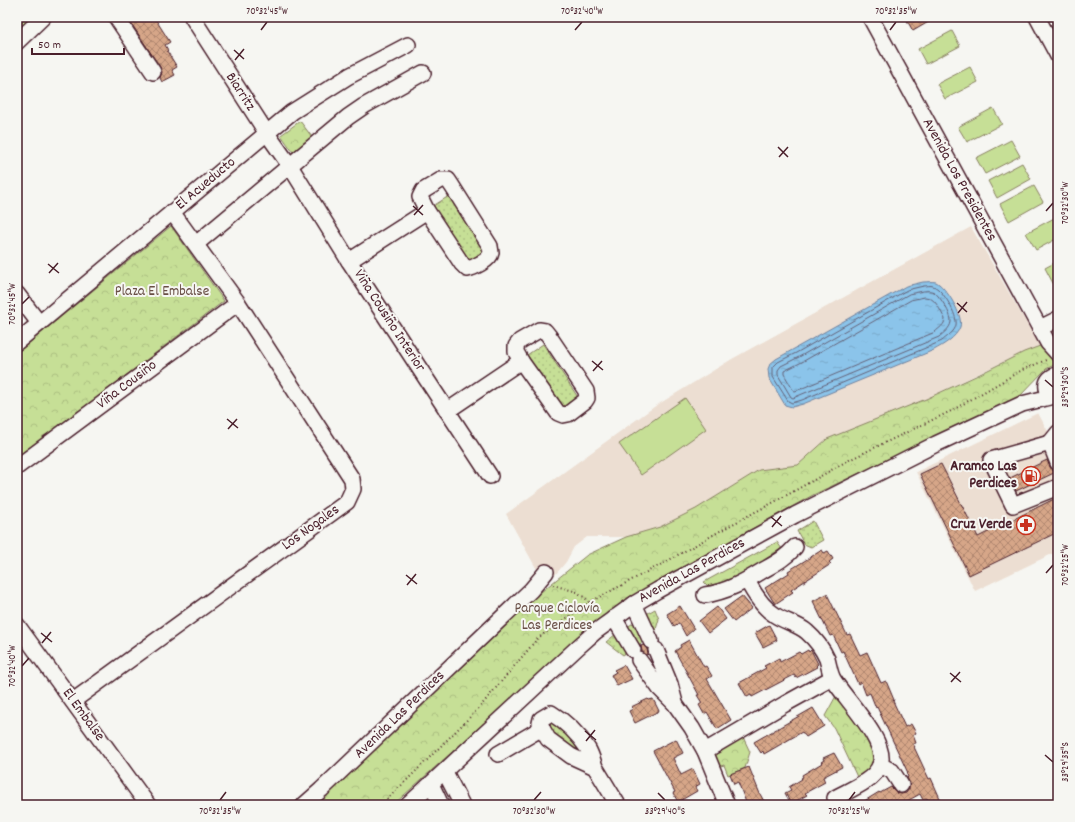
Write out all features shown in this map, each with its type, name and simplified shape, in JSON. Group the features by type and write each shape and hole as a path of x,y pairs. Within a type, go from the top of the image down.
{"street":[{"path":"17,42 43,17"},
{"path":"116,17 153,72"},
{"name":"Biarritz","path":"192,17 266,132 290,166"},
{"name":"Avenida Los Presidentes","path":"870,17 1040,328 1053,349 1055,390"},
{"path":"1037,17 1058,56"},
{"name":"El Acueducto","path":"17,342 266,132 292,112 349,76 408,44"},
{"path":"196,244 348,117 364,106 423,73"},
{"name":"Viña Cousiño Interior","path":"290,166 349,261 490,476"},
{"path":"441,180 448,180 490,246 491,252 489,258 472,268 467,269 462,264 427,211 420,197 423,191 441,180"},
{"path":"349,261 427,211"},
{"name":"Los Nogales","path":"73,701 347,502 353,489 352,479 238,303 172,212"},
{"path":"17,294 39,323"},
{"name":"Viña Cousiño","path":"17,468 238,303"},
{"path":"1040,328 1058,319"},
{"path":"539,330 545,331 586,391 587,398 568,414 563,415 558,413 521,361 516,352 516,346 520,341 539,330"},
{"path":"447,411 521,361"},
{"name":"Avenida Las Perdices","path":"408,805 577,648 634,604 795,515 936,444 1055,390"},
{"path":"1058,463 1054,438 991,460 1013,505 1058,487"},
{"path":"705,595 723,591 747,580 786,557 795,547"},
{"name":"Avenida Las Perdices","path":"304,805 520,601 542,577"},
{"path":"747,580 755,596 767,610 775,616 797,626 812,638 826,658 832,678 857,711 874,736 880,748 880,765 876,772 867,781 835,798"},
{"path":"634,604 670,684 675,704"},
{"path":"614,618 636,655 660,689 675,704 692,728 705,751 727,805"},
{"name":"El Embalse","path":"17,625 148,805"},
{"path":"705,751 832,678"},
{"path":"595,767 572,756 548,740 540,723 541,719 551,713 578,736 589,750 595,767 617,805"},
{"path":"498,754 542,728"},
{"path":"880,765 892,771 901,785"},
{"path":"444,772 462,805"},
{"path":"430,784 441,805"}],"path":[{"path":"542,577 550,584 576,592 600,611 614,618"}],"shaded area":[{"path":"971,227 1040,346 1024,352 926,399 827,439 798,465 759,470 696,509 660,527 626,537 587,537 574,547 566,562 555,575 536,568 506,514 654,407 732,359"},
{"name":"Aramco Las Perdices","path":"1038,413 1058,450 1058,551 975,591 916,472"}],"green space":[{"path":"17,17 35,17 17,31"},
{"path":"952,31 960,46 926,64 918,49"},
{"path":"970,67 978,82 945,99 937,84"},
{"path":"993,108 1002,124 967,142 958,127"},
{"path":"300,121 312,137 293,152 281,135"},
{"path":"1011,140 1020,156 985,174 976,158"},
{"path":"1022,163 1031,179 997,198 988,181"},
{"path":"1034,186 1043,202 1009,221 1000,204"},
{"path":"449,196 485,250 469,261 433,206"},
{"path":"1058,216 1058,238 1036,250 1026,233"},
{"name":"Plaza El Embalse","path":"171,226 224,301 17,458 17,353"},
{"path":"1058,261 1058,283 1054,285 1045,268"},
{"name":"Parque Ciclovía Las Perdices","path":"1058,331 1058,363 1046,369 1018,398 813,495 653,584 622,604 576,641 393,805 313,805 536,596 587,555 626,537 660,527 696,509 759,470 798,465 827,439 926,399 978,375 1024,352 1040,346"},
{"path":"543,344 579,399 563,410 527,355"},
{"path":"685,398 706,429 641,475 619,444"},
{"path":"813,521 823,540 811,547 804,544 797,531"},
{"path":"777,542 782,549 783,555 725,586 709,587 704,582"},
{"path":"655,609 659,619 654,636 643,616"},
{"path":"635,622 645,641 638,645 627,627"},
{"path":"616,634 626,653 623,655 606,642"},
{"path":"836,696 847,707 875,750 874,765 858,779 834,728 825,716"},
{"path":"551,718 584,750 581,756 561,746 546,721"},
{"path":"743,737 750,752 745,768 728,775 724,765 718,767 712,753"}],"water":[{"path":"923,282 936,282 945,290 953,302 961,322 956,335 934,350 803,404 792,407 785,405 769,378 768,369 770,364 776,359 906,286"}],"building":[{"path":"127,17 154,17 170,42 165,45 177,67 172,70 175,75 162,82 160,78 162,72 160,67"},
{"path":"905,17 937,17 913,31"},
{"name":"Aramco Las Perdices","path":"1047,460 1052,470 1056,472 1016,491 1010,478"},
{"path":"941,464 978,537 1058,497 1058,532 969,575 920,474"},
{"path":"822,550 824,553 828,551 833,559 829,562 831,564 791,590 793,592 775,604 765,588 789,573 788,571"},
{"path":"827,594 847,635 850,634 860,655 867,652 881,683 886,681 905,727 911,724 916,733 913,735 916,743 913,744 914,747 929,779 931,778 943,805 930,805 927,798 923,800 920,794 900,805 858,805 879,792 880,793 891,787 897,793 906,793 910,784 907,778 908,773 870,693 866,695 861,682 858,684 843,651 841,652 833,635 830,636 813,601"},
{"path":"742,596 752,608 734,622 724,609"},
{"path":"680,606 694,629 686,636 679,623 674,626 667,614"},
{"path":"717,607 726,619 708,633 699,621"},
{"path":"769,625 777,640 763,647 755,633"},
{"path":"689,640 704,667 706,666 712,676 707,679 731,720 717,729 707,712 704,714 699,705 702,703 697,695 699,695 675,651 681,647 680,645"},
{"path":"643,645 647,649 647,655 642,652 641,646"},
{"path":"808,650 809,652 811,650 818,664 816,666 817,667 796,678 794,675 752,697 751,695 747,697 739,683 766,668 764,666 779,658 780,662 799,652 801,654"},
{"path":"624,665 632,679 617,686 611,675 616,672 614,670"},
{"path":"648,699 653,699 659,711 635,723 629,711 633,709 631,707"},
{"path":"813,708 824,726 806,737 802,732 764,754 763,751 761,753 754,742"},
{"path":"676,739 683,753 673,758 681,775 693,769 700,784 695,787 697,791 678,802 673,793 675,792 653,751"},
{"path":"834,753 842,767 823,777 825,782 805,793 807,795 791,804 785,793 791,790 789,787 802,779 802,775 822,763 821,762 824,760 823,758"},
{"path":"749,767 766,805 747,805 738,782 734,784 730,774"}],"place":[{"name":"Aramco Las Perdices","path":"1031,476"},
{"name":"Cruz Verde","path":"1026,525"}]}
